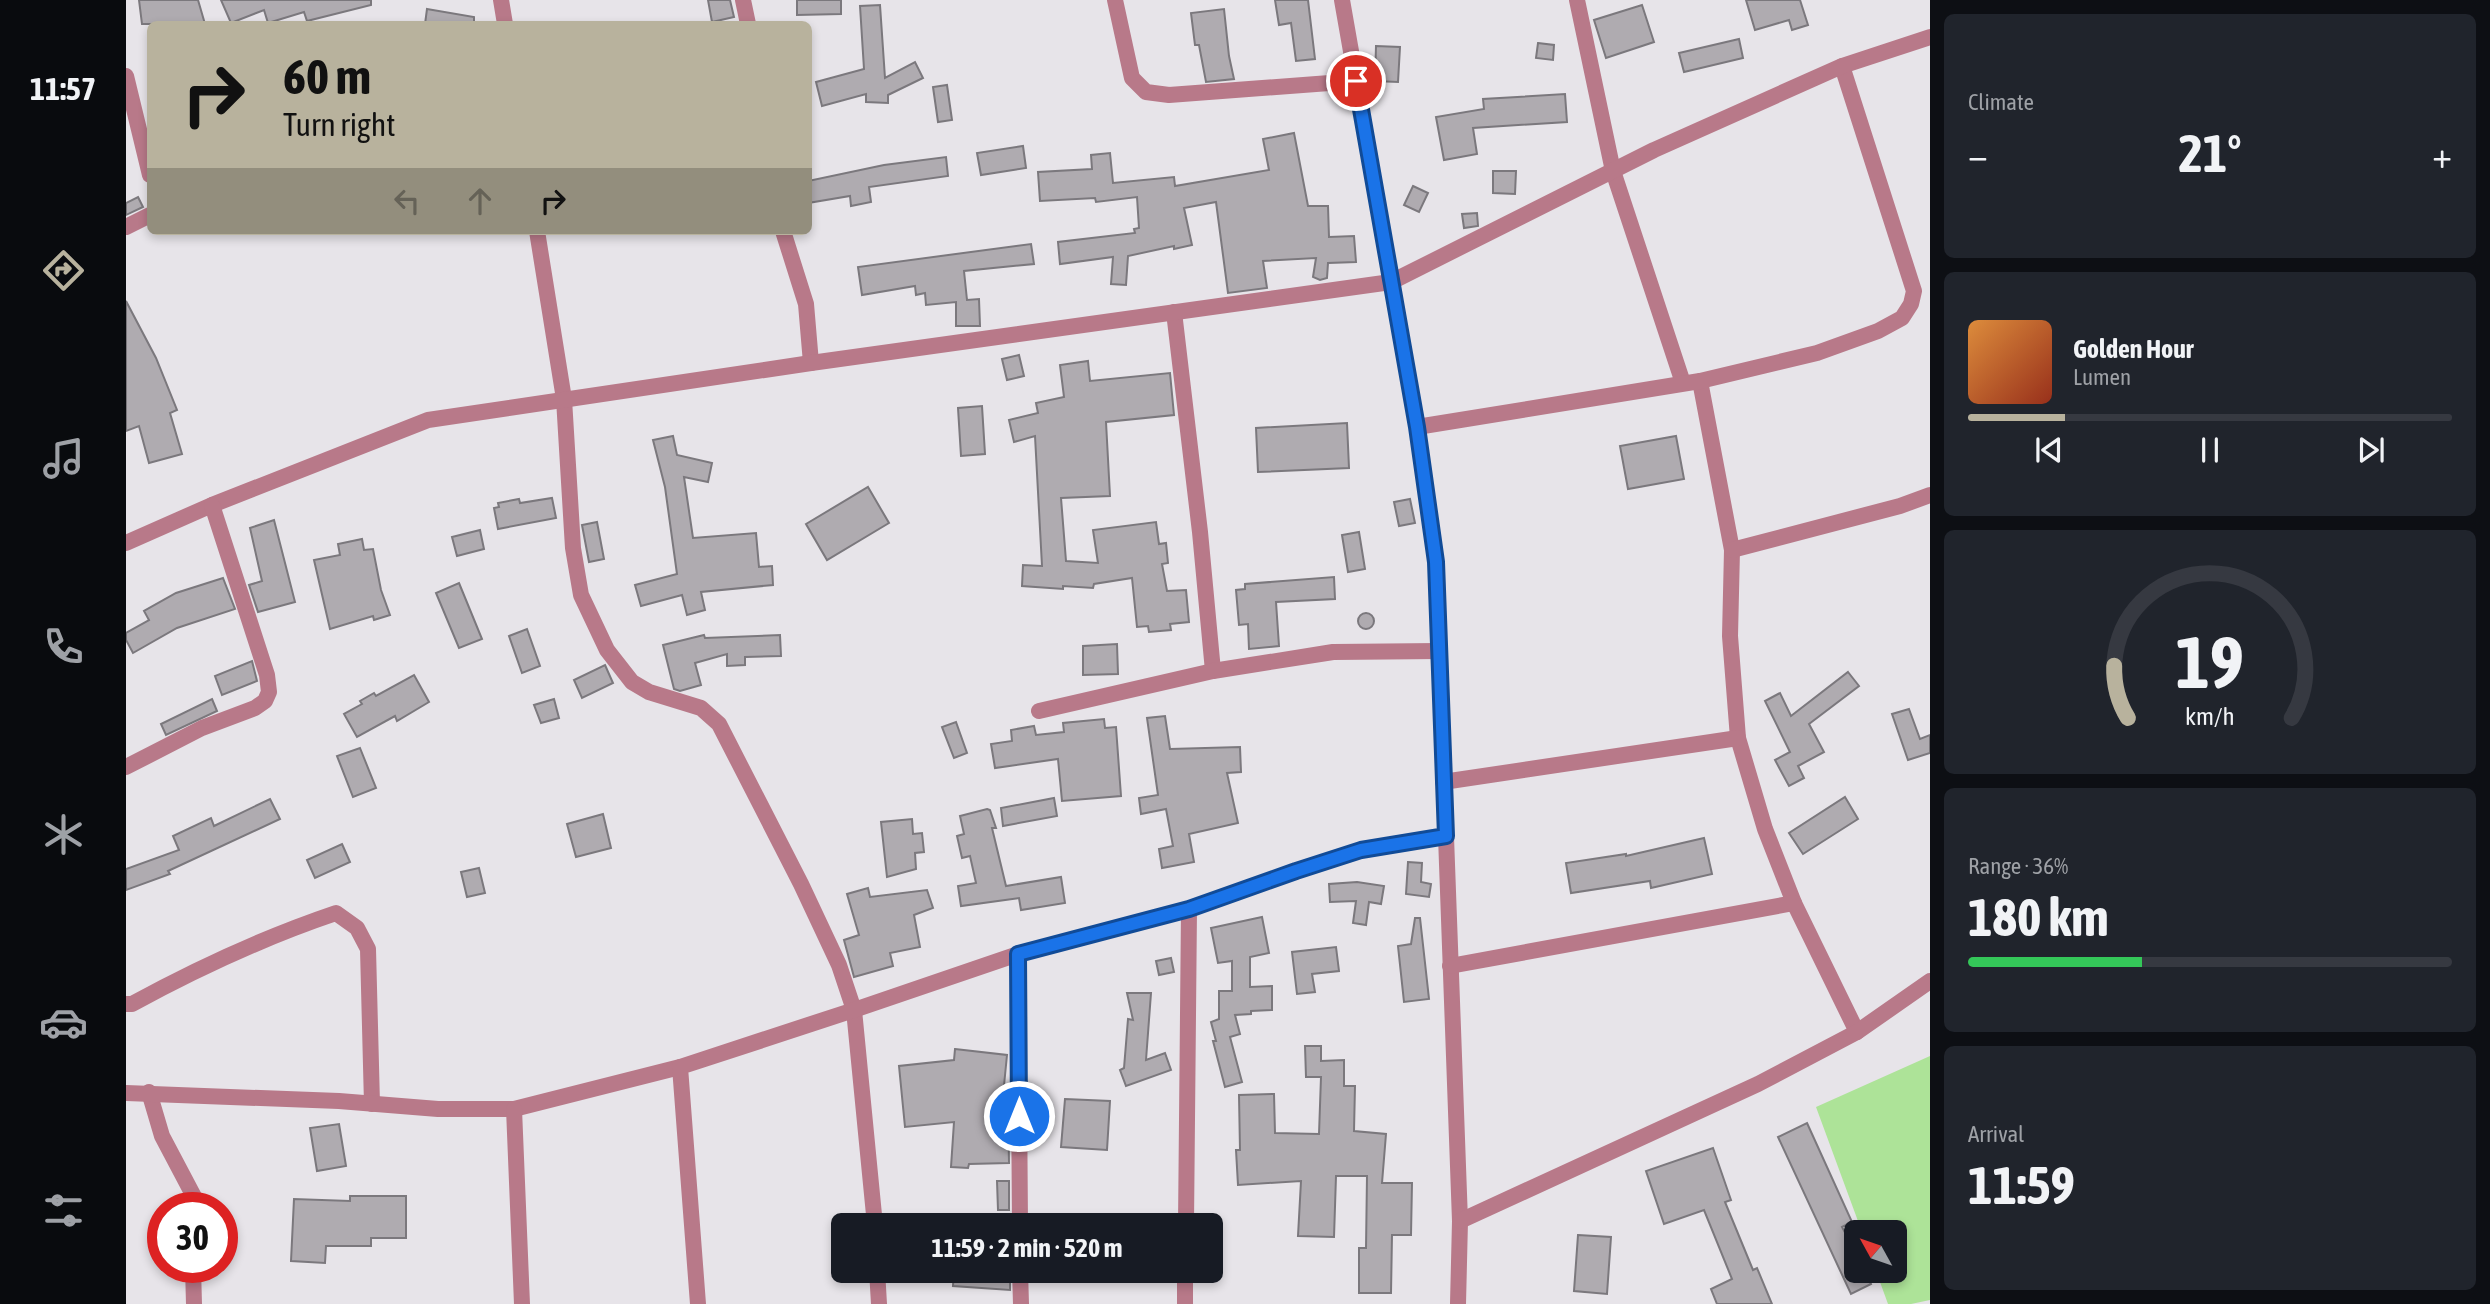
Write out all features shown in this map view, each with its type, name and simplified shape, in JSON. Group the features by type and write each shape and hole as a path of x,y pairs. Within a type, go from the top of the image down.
{"street":[{"path":"501,0 504,21"},
{"path":"743,0 747,21"},
{"path":"1115,0 1132,78 1146,92 1169,95 1356,81"},
{"path":"1342,0 1417,427 1436,562 1460,1221 1458,1304"},
{"path":"1577,0 1613,171 1691,382 1732,550 1730,636 1738,738 1765,829 1794,903 1857,1032"},
{"path":"126,543 212,505 428,420 1391,282 1613,171 1842,65 1930,37"},
{"path":"1417,427 1691,382 1817,353 1878,331 1902,318 1922,288 1842,65"},
{"path":"126,76 147,163"},
{"path":"126,228 147,217"},
{"path":"538,235 564,399 573,548 581,595 607,650 632,682 649,692 701,708 719,724 801,884 839,965 854,1010 874,1213"},
{"path":"784,235 806,304 811,363"},
{"path":"1174,312 1213,671"},
{"path":"1732,550 1900,506 1930,495"},
{"path":"126,767 202,728 255,708 265,701 269,692 267,675 212,505"},
{"path":"1039,711 1213,671 1333,652 1439,651"},
{"path":"1443,782 1738,738"},
{"path":"126,1093 149,1092 438,1109 514,1109 680,1067 1018,954 1189,909 1361,850 1446,836"},
{"path":"1450,966 1794,903"},
{"path":"1186,1213 1189,909"},
{"path":"126,1004 132,1004 183,976 282,931 336,913 357,928 368,949 372,1104"},
{"path":"1018,954 1020,1213"},
{"path":"1460,1221 1758,1084 1857,1032 1930,981"},
{"path":"680,1067 698,1304"},
{"path":"149,1092 162,1136 192,1192"},
{"path":"514,1109 522,1304"},
{"path":"194,1283 194,1304"},
{"path":"878,1283 879,1304"},
{"path":"1020,1283 1021,1304"},
{"path":"1185,1283 1185,1304"}],"green space":[{"path":"1930,1056 1930,1300 1911,1304 1888,1304 1880,1283 1908,1283 1908,1220 1858,1220 1816,1107"}],"building":[{"path":"139,0 198,0 204,21 147,21 147,24 142,24"},
{"path":"221,0 371,0 371,5 307,21 304,12 267,21 264,10 230,21"},
{"path":"708,0 730,0 734,17 712,21"},
{"path":"797,0 841,0 841,14 797,15"},
{"path":"1275,0 1308,0 1315,59 1296,61 1291,23 1279,25"},
{"path":"1746,0 1800,0 1808,25 1792,30 1789,20 1755,30"},
{"path":"880,5 885,78 915,62 923,78 888,95 888,103 866,102 866,94 822,106 816,82 864,69 860,6"},
{"path":"1642,5 1654,42 1606,58 1594,20"},
{"path":"427,9 474,17 474,21 425,21"},
{"path":"1224,9 1234,79 1206,82 1199,45 1195,45 1191,13"},
{"path":"1739,39 1743,58 1684,72 1679,53"},
{"path":"1538,43 1554,45 1553,60 1536,58"},
{"path":"1376,46 1400,47 1398,82 1375,81"},
{"path":"947,85 952,120 938,122 933,87"},
{"path":"1565,94 1567,122 1473,128 1477,154 1444,160 1436,117 1484,109 1483,99"},
{"path":"1294,133 1308,206 1328,206 1329,237 1354,236 1356,262 1328,263 1327,278 1320,280 1313,277 1316,258 1263,261 1267,288 1228,293 1216,202 1184,208 1192,245 1128,256 1126,285 1111,284 1113,257 1060,264 1058,242 1135,233 1134,229 1139,228 1137,197 1096,202 1095,198 1040,201 1038,172 1092,169 1091,155 1110,153 1113,183 1174,177 1175,186 1269,170 1263,139"},
{"path":"1023,146 1026,168 981,175 977,153"},
{"path":"946,157 948,176 869,187 871,202 851,206 850,196 812,202 812,180 884,165"},
{"path":"1493,171 1516,171 1515,194 1493,193"},
{"path":"1413,186 1428,193 1419,212 1404,205"},
{"path":"138,197 143,207 126,215 126,203"},
{"path":"1477,213 1478,226 1464,228 1462,214"},
{"path":"1031,244 1034,264 964,271 967,300 979,299 980,326 956,326 956,302 926,305 925,293 916,295 915,286 862,295 858,267"},
{"path":"126,301 156,358 177,410 170,413 182,454 149,463 139,426 126,431"},
{"path":"1019,355 1024,376 1007,380 1002,359"},
{"path":"1088,361 1090,381 1170,373 1174,415 1106,422 1110,496 1061,498 1066,561 1098,563 1093,530 1156,522 1159,544 1166,543 1168,563 1162,564 1167,591 1186,590 1189,622 1170,624 1171,630 1149,632 1148,626 1137,627 1132,578 1094,584 1093,588 1022,586 1023,565 1042,566 1035,436 1014,442 1009,420 1038,413 1036,403 1064,397 1060,365"},
{"path":"982,406 985,454 961,456 958,408"},
{"path":"1347,423 1349,468 1258,472 1256,428"},
{"path":"673,436 677,455 712,463 708,482 684,477 693,538 756,533 759,567 772,566 773,585 701,592 705,610 687,615 682,595 641,606 635,585 677,574 665,487 653,440"},
{"path":"1676,436 1684,479 1628,489 1620,446"},
{"path":"868,487 889,523 827,560 806,524"},
{"path":"552,498 556,518 498,529 494,508 499,507 498,503"},
{"path":"1410,499 1415,523 1399,526 1394,502"},
{"path":"274,520 295,602 258,612 249,585 262,581 250,528"},
{"path":"597,522 604,559 589,562 582,525"},
{"path":"480,530 484,549 457,556 452,537"},
{"path":"1359,532 1365,569 1348,572 1342,535"},
{"path":"362,539 364,550 373,549 381,590 390,615 374,620 373,616 330,629 314,560 340,555 338,544"},
{"path":"1334,577 1335,599 1276,602 1279,646 1249,649 1248,624 1239,625 1236,590 1245,589 1245,584"},
{"path":"223,578 235,609 177,628 133,653 126,640 126,633 149,620 144,611 176,593"},
{"path":"459,583 482,639 459,648 436,593"},
{"path":"1366,613 1372,615 1372,627 1366,629 1360,627 1358,621 1360,615"},
{"path":"527,629 540,666 522,673 509,636"},
{"path":"704,635 705,638 780,635 781,656 745,657 745,665 727,666 727,654 695,663 701,685 680,691 674,689 663,645"},
{"path":"1117,644 1118,674 1083,675 1083,646"},
{"path":"252,661 257,681 222,695 215,676"},
{"path":"605,665 613,683 582,698 574,680"},
{"path":"1848,672 1859,686 1809,724 1824,752 1798,766 1804,778 1789,786 1775,760 1790,752 1765,701 1780,693 1791,716"},
{"path":"414,675 429,702 397,721 395,716 357,737 344,714 362,704 360,701 374,693 376,696"},
{"path":"212,699 217,711 166,735 161,724"},
{"path":"554,699 559,718 541,723 534,705"},
{"path":"1909,709 1920,739 1930,735 1930,753 1908,760 1892,714"},
{"path":"1165,716 1170,749 1240,747 1241,772 1227,773 1238,823 1189,834 1194,862 1162,868 1159,849 1173,846 1166,809 1141,814 1139,798 1158,795 1147,718"},
{"path":"1104,719 1105,728 1116,727 1121,796 1062,801 1058,759 995,768 991,744 1012,741 1011,730 1034,726 1036,735 1064,732 1063,723"},
{"path":"956,722 967,753 954,758 942,727"},
{"path":"360,748 376,788 353,797 337,756"},
{"path":"1845,797 1858,819 1803,854 1789,833"},
{"path":"1054,798 1057,816 1003,826 1001,808"},
{"path":"270,799 280,819 168,871 170,874 126,890 126,869 179,850 173,836 211,818 214,826"},
{"path":"990,810 996,828 992,828 1006,886 1061,877 1065,903 1021,910 1019,898 961,906 958,886 976,883 970,856 962,858 957,836 964,834 960,816"},
{"path":"603,814 611,848 576,857 567,824"},
{"path":"912,819 913,834 922,833 924,852 915,853 916,869 887,877 881,822"},
{"path":"1704,838 1712,874 1651,888 1650,881 1571,893 1566,863 1626,856"},
{"path":"342,844 350,862 315,878 307,860"},
{"path":"1408,862 1422,863 1421,882 1431,884 1429,897 1406,894"},
{"path":"479,868 485,893 467,897 461,872"},
{"path":"1357,882 1384,886 1381,904 1369,902 1366,925 1353,923 1356,901 1330,902 1329,884"},
{"path":"868,888 870,897 927,890 933,908 914,915 920,947 890,953 893,966 854,977 844,940 859,935 847,894"},
{"path":"1262,917 1269,953 1250,957 1250,987 1272,986 1272,1010 1235,1015 1240,1034 1230,1037 1242,1082 1225,1087 1211,1022 1219,1019 1219,991 1232,991 1232,961 1218,963 1211,928"},
{"path":"1415,918 1420,918 1429,999 1404,1002 1398,946 1411,944"},
{"path":"1336,947 1339,971 1312,974 1315,992 1297,994 1292,952"},
{"path":"1171,958 1174,972 1159,975 1156,961"},
{"path":"1127,993 1151,993 1146,1060 1165,1053 1171,1070 1126,1086 1120,1070 1124,1068 1128,1019 1133,1020"},
{"path":"1305,1046 1321,1046 1321,1061 1344,1060 1344,1086 1355,1086 1354,1131 1386,1134 1382,1183 1412,1183 1411,1235 1392,1235 1391,1293 1359,1293 1359,1248 1366,1248 1367,1176 1336,1176 1334,1237 1298,1236 1301,1181 1238,1185 1236,1150 1240,1150 1239,1095 1274,1094 1275,1133 1319,1134 1321,1077 1306,1077"},
{"path":"955,1049 1007,1055 1002,1106 1008,1106 1009,1163 969,1164 968,1168 951,1167 954,1122 905,1127 899,1066 954,1060"},
{"path":"1065,1099 1110,1101 1107,1150 1061,1147"},
{"path":"1807,1123 1851,1220 1844,1220 1842,1227 1844,1279 1778,1137"},
{"path":"339,1124 346,1166 317,1171 310,1128"},
{"path":"1713,1148 1731,1200 1725,1202 1753,1270 1757,1268 1772,1304 1717,1304 1711,1289 1732,1279 1704,1210 1664,1224 1646,1171"},
{"path":"997,1181 1009,1181 1009,1210 998,1210"},
{"path":"350,1196 406,1196 406,1238 371,1238 371,1246 326,1246 325,1263 291,1261 294,1199 350,1201"},
{"path":"1578,1235 1611,1237 1607,1294 1574,1291"},
{"path":"953,1283 1010,1283 1010,1290 953,1286"},
{"path":"1846,1283 1870,1283 1871,1284 1851,1294"}],"route":[{"path":"1019,1116 1018,954 1189,909 1361,850 1446,836 1436,562 1417,427 1356,81"}]}
